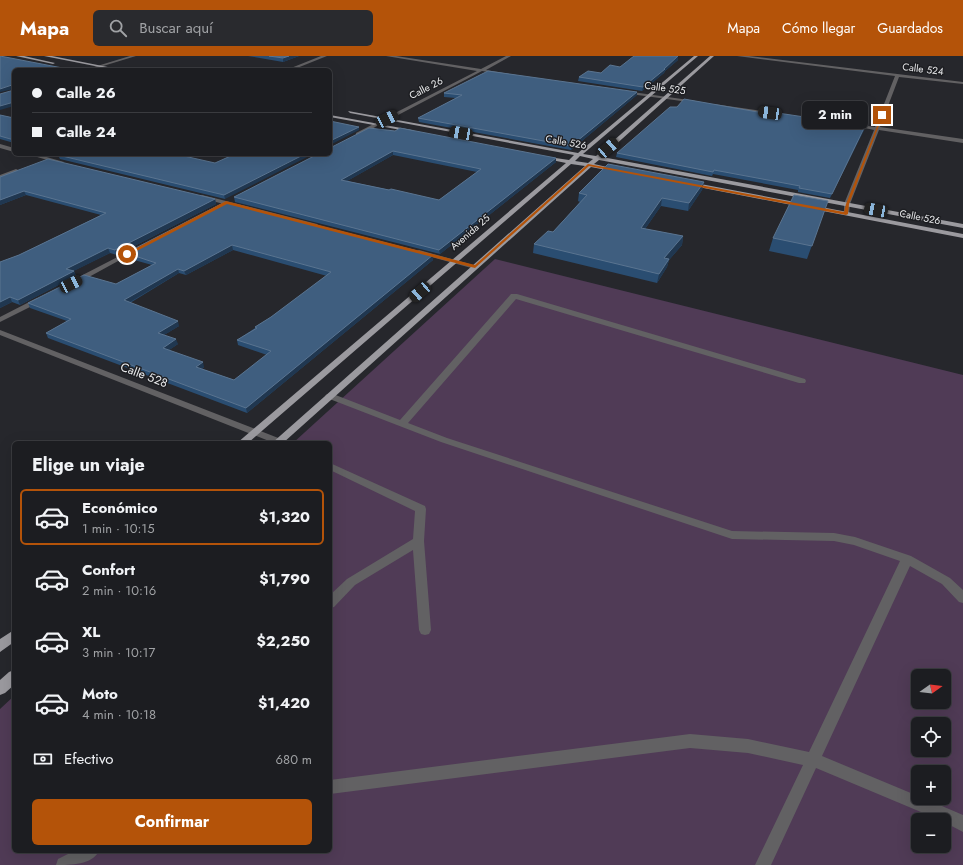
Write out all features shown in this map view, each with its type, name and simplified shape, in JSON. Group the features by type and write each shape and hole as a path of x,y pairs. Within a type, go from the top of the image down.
{"main road":[{"path":"18,56 57,64"},
{"path":"46,56 110,68"},
{"name":"Avenida 25","path":"245,441 456,262 648,95 696,56"},
{"path":"281,441 588,165 712,56"},
{"name":"Calle 526","path":"344,111 963,226"},
{"path":"332,116 416,132"},
{"name":"Calle 526","path":"539,156 624,172"},
{"name":"Calle 526","path":"684,183 963,236"},
{"path":"0,646 12,637"},
{"path":"0,688 12,678"}],"street":[{"path":"94,68 134,56"},
{"path":"293,68 325,56"},
{"path":"388,56 520,76"},
{"name":"Calle 26","path":"350,138 509,56"},
{"name":"Calle 524","path":"738,56 963,83"},
{"path":"846,214 848,204 876,128 898,75"},
{"name":"Calle 525","path":"618,90 704,103"},
{"path":"712,104 790,116"},
{"path":"845,124 963,141"},
{"path":"0,146 12,149"},
{"path":"38,156 64,163"},
{"path":"35,164 57,156"},
{"path":"0,177 21,170"},
{"path":"196,195 318,226"},
{"path":"219,206 233,199"},
{"path":"71,284 142,247"},
{"path":"410,250 475,267"},
{"path":"0,320 50,295"},
{"path":"402,423 514,296 802,381"},
{"name":"Calle 528","path":"0,332 278,441"},
{"path":"330,396 452,442 732,535 834,537 855,541 907,559 946,581 963,598"},
{"path":"332,467 421,509 418,541 425,630"},
{"path":"332,601 351,582 418,541"},
{"path":"763,865 907,559"},
{"path":"332,787 690,741 748,746 813,760 951,817 963,824"},
{"path":"64,865 87,853"}],"shaded area":[{"path":"495,259 963,375 963,865 0,865 0,709 12,698 12,853 332,853 332,441 295,441"}],"building":[{"path":"0,56 63,68 12,68 12,85 0,89"},
{"path":"269,56 289,56 283,58"},
{"path":"634,56 678,56 643,87 579,77 588,71 601,73 610,65 620,67"},
{"path":"488,71 637,92 571,146 418,118 462,95 444,93"},
{"path":"12,91 12,103 0,106 0,94"},
{"path":"684,99 769,114 771,112 865,126 832,194 799,188 800,186 714,170 713,172 617,153 670,107 677,107"},
{"path":"0,115 12,118 12,139 0,136"},
{"path":"332,121 359,127 332,140"},
{"path":"369,128 395,131 400,128 556,158 439,250 234,197 314,156 332,156 332,147","holes":["393,151 481,169 439,200 391,189 389,190 341,180"]},
{"path":"62,156 184,156 215,163 231,156 301,156 224,195"},
{"path":"48,159 215,199 115,250 108,248 66,269 74,271 18,300 10,297 0,302 0,262 19,255 106,213 24,191 0,200 0,177"},
{"path":"608,164 704,182 689,203 662,198 641,228 683,236 664,258 669,259 659,274 534,244 548,231 553,232 587,195 579,193"},
{"path":"794,195 828,201 812,246 773,238"},
{"path":"225,202 433,255 246,408 46,333 71,319 28,303 84,275 116,284 156,263 126,253","holes":["232,245 331,272 271,317 255,327 257,328 237,340 271,351 234,380 196,367 203,362 163,348 176,339 158,333 178,321 124,300 178,269 184,271"]}],"route":[{"path":"127,254 226,203 475,267 588,165 846,214 848,204 882,115"}]}
